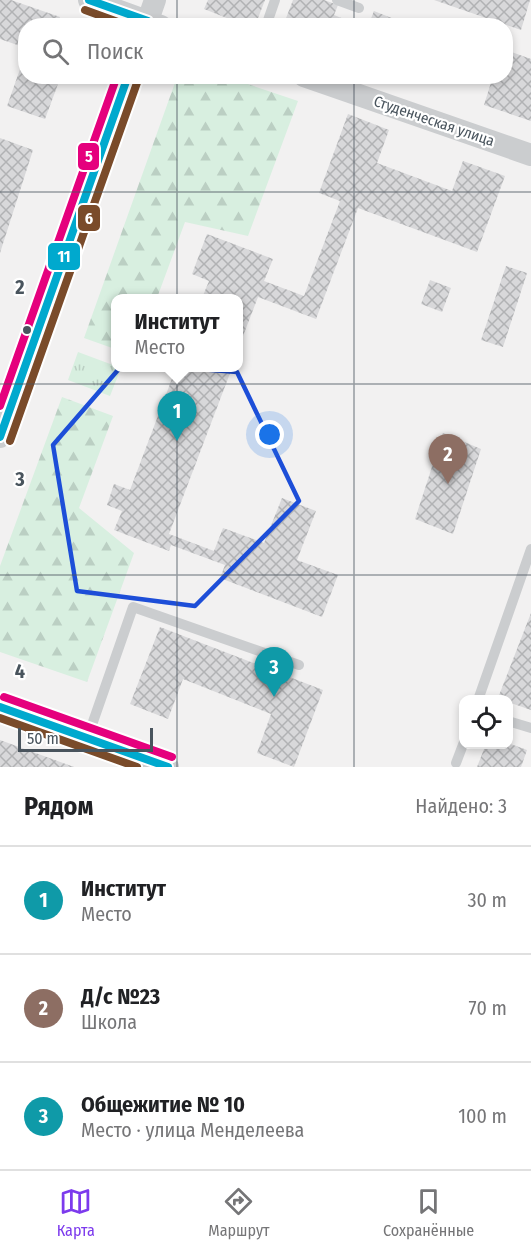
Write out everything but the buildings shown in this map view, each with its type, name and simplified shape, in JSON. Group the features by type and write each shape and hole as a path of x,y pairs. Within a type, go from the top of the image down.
{"street":[{"path":"89,0 152,18"},
{"path":"0,436 125,84"},
{"name":"Студенческая улица","path":"327,84 531,155"},
{"path":"0,707 168,767"}],"lane":[{"path":"269,18 275,0"},
{"path":"337,0 359,8"},
{"path":"479,695 531,549"},
{"path":"87,739 134,607 299,665"},
{"path":"513,723 531,728"},
{"path":"456,764 461,749"}],"highlighted area":[{"path":"124,363 237,372 299,501 195,606 77,591 53,445"}],"green space":[{"path":"175,84 248,84 298,101 248,236 185,222 158,294 111,294 111,348 84,338"},
{"path":"78,352 111,364 111,372 119,372 110,396 68,380"},
{"path":"62,397 113,416 79,508 134,553 87,682 0,652 0,566"}],"transit line":[{"name":"11","path":"89,0 140,18"},
{"name":"6","path":"85,10 107,18"},
{"name":"5","path":"0,406 114,84"},
{"name":"11","path":"0,437 125,84"},
{"name":"6","path":"10,441 137,84"},
{"name":"5","path":"4,697 172,757"},
{"name":"11","path":"0,707 168,767"},
{"name":"6","path":"0,718 137,767"}],"place":[{"name":"Институт","path":"177,441"},
{"name":"Д/с №23","path":"448,484"},
{"name":"Общежитие № 10","path":"274,697"}]}
